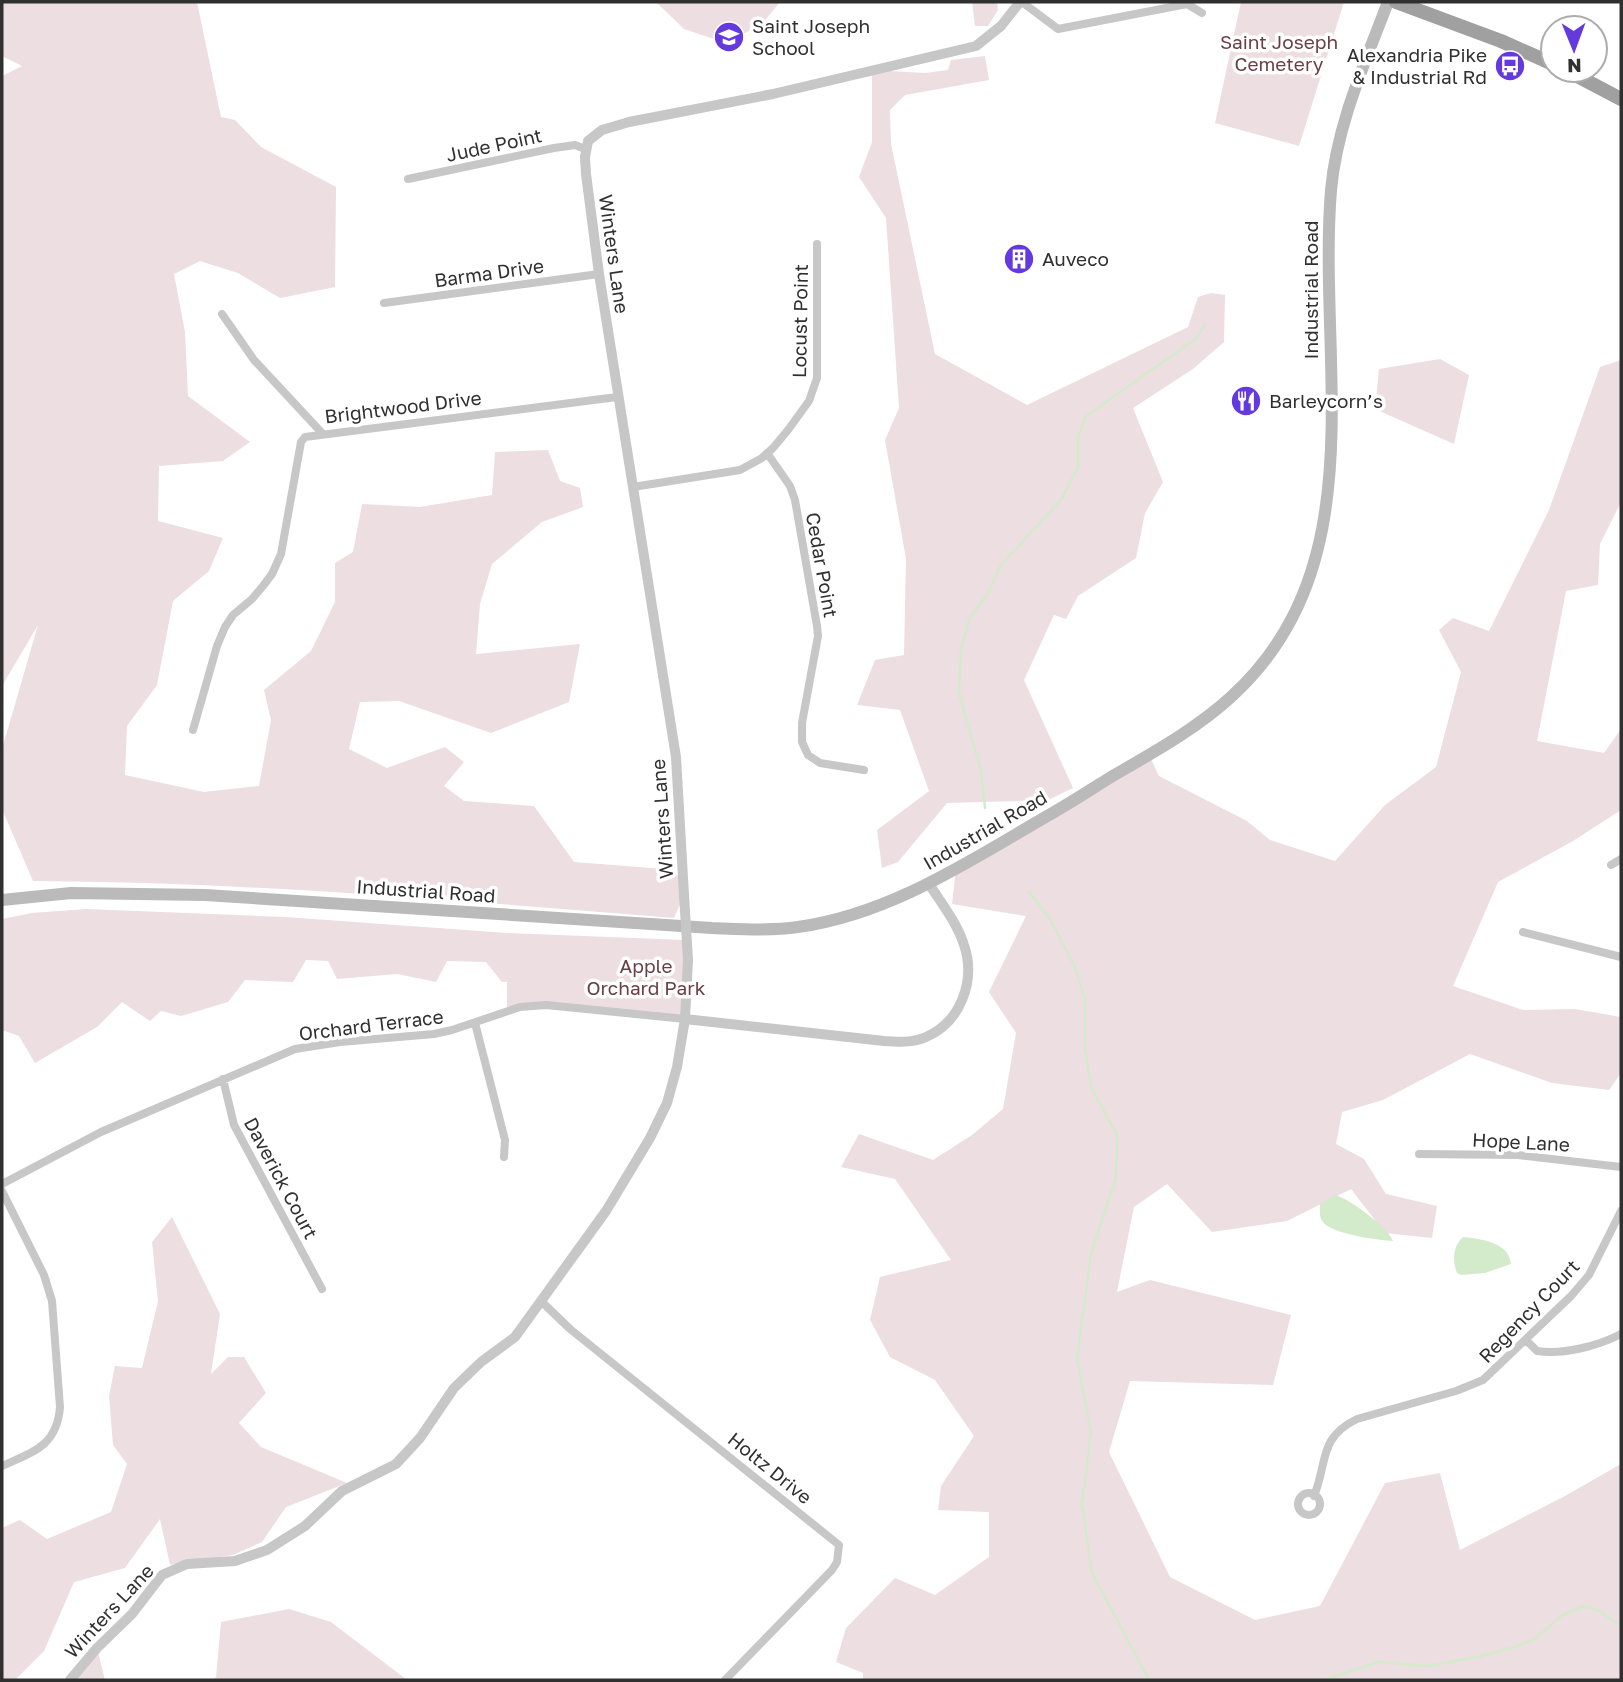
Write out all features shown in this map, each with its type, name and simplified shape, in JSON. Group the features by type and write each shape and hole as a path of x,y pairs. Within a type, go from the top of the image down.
{"highway":[{"path":"1396,2 1539,58"},
{"path":"1593,84 1621,99"}],"main road":[{"name":"Industrial Road","path":"2,900 71,893 192,895 610,922 762,929 796,927 847,917 887,904 929,884 1149,755 1202,720 1247,680 1278,642 1314,566 1327,510 1330,468 1330,211 1336,159 1346,113 1388,2"}],"street":[{"path":"585,149 588,141 597,132 629,122 773,94 976,46 1001,26 1021,2 1058,29 1187,4 1202,13"},
{"name":"Jude Point","path":"408,179 554,148 575,145 585,149"},
{"name":"Winters Lane","path":"70,1680 97,1648 132,1614 162,1575 187,1564 235,1561 267,1550 305,1526 342,1491 396,1464 420,1438 454,1388 481,1362 515,1337 606,1212 660,1118 672,1088 685,1019 688,960 676,757 634,487 617,397 586,174 585,149"},
{"name":"Locust Point","path":"634,487 740,470 767,453 798,415 814,389 818,358 817,244"},
{"name":"Barma Drive","path":"384,303 599,274"},
{"path":"222,314 254,359 322,433"},
{"name":"Brightwood Drive","path":"193,730 216,646 225,627 272,573 281,554 304,437 617,397"},
{"name":"Cedar Point","path":"767,453 790,486 795,500 817,626 818,636 802,723 802,742 808,755 820,763 864,770"},
{"path":"1611,865 1621,859"},
{"path":"685,1019 884,1041 904,1042 926,1037 946,1024 957,1011 964,999 969,967 958,929 929,884"},
{"path":"1524,932 1621,957"},
{"name":"Orchard Terrace","path":"2,1184 101,1132 295,1049 340,1042 434,1034 520,1007 546,1004 685,1019"},
{"path":"475,1023 505,1140 504,1157"},
{"name":"Daverick Court","path":"223,1079 234,1125 322,1289"},
{"name":"Hope Lane","path":"1419,1154 1518,1155 1621,1167"},
{"path":"2,1191 44,1275 52,1301 60,1407 59,1422 49,1439 37,1450 2,1466"},
{"name":"Regency Court","path":"1314,1496 1320,1482 1324,1454 1335,1433 1357,1419 1474,1385 1483,1380 1571,1296 1589,1275 1621,1215"},
{"name":"Holtz Drive","path":"541,1301 570,1329 839,1545 837,1562 832,1570 724,1680"},
{"path":"1526,1340 1537,1351 1548,1352 1575,1349 1621,1334"}],"green space":[{"path":"2,2 197,2 221,117 235,120 261,147 336,187 335,287 280,298 238,273 200,261 174,274 185,332 188,396 250,442 223,461 159,466 158,521 223,538 209,571 173,601 157,685 127,726 125,775 204,792 259,786 271,720 264,690 311,651 335,602 335,563 353,552 362,504 420,507 492,495 495,452 548,450 560,481 580,488 583,507 542,522 492,564 480,604 476,654 580,644 569,702 491,733 399,701 360,702 349,749 387,768 445,747 464,762 444,786 464,801 534,806 574,862 664,869 683,878 684,895 674,918 274,889 33,881 2,809 2,749 38,625 2,686 2,76 22,66 2,56"},
{"path":"656,2 780,2 762,24 726,43 684,29"},
{"path":"972,2 997,2 998,10 988,26 975,26"},
{"name":"Saint Joseph Cemetery","path":"1241,2 1344,2 1299,146 1215,123"},
{"path":"985,56 989,80 905,95 890,110 891,144 935,354 1027,405 1188,327 1198,297 1211,293 1225,295 1224,342 1193,369 1133,408 1163,482 1145,513 1136,558 1078,596 1066,619 1054,615 1024,680 1073,788 1048,800 947,803 898,862 882,868 877,830 929,791 900,710 857,705 875,660 904,655 906,559 885,440 899,408 886,218 859,177 872,142 872,70 925,73 948,70 951,60"},
{"path":"1440,359 1469,375 1454,444 1375,409 1379,369"},
{"path":"1621,360 1621,502 1600,544 1598,585 1566,591 1537,741 1604,753 1621,729 1621,810 1573,841 1498,882 1453,986 1523,1010 1575,1009 1621,1017 1621,1073 1609,1090 1552,1083 1470,1054 1383,1100 1342,1112 1336,1144 1364,1159 1386,1194 1437,1206 1432,1238 1385,1233 1351,1189 1287,1221 1212,1232 1167,1184 1134,1207 1117,1292 1150,1280 1291,1315 1273,1385 1130,1381 1109,1452 1170,1577 1255,1620 1320,1606 1385,1483 1440,1473 1460,1550 1621,1464 1621,1680 863,1680 863,1673 836,1662 846,1628 895,1578 935,1595 989,1557 989,1512 938,1510 941,1486 974,1436 935,1380 890,1357 870,1320 880,1277 951,1260 895,1179 841,1167 859,1134 933,1160 972,1135 1003,1109 1016,1033 989,992 1026,916 952,904 956,869 1149,755 1159,776 1247,821 1270,840 1335,861 1385,805 1436,767 1461,672 1439,630 1453,618 1489,631 1549,510 1600,367"},
{"name":"Apple Orchard Park","path":"86,909 285,917 507,933 684,940 685,1019 560,1005 507,1011 507,982 502,982 486,962 447,961 436,982 397,974 337,979 328,961 306,960 293,982 245,980 228,1002 181,1016 161,1011 150,1021 122,1002 97,1027 35,1063 19,1036 2,1030 2,919 32,913"},
{"path":"172,1217 220,1314 211,1374 228,1357 244,1357 266,1393 239,1423 261,1447 347,1483 286,1507 262,1542 233,1555 170,1565 160,1519 125,1568 74,1582 44,1651 15,1680 2,1680 2,1528 20,1520 47,1539 111,1512 127,1464 113,1445 109,1396 115,1366 142,1368 158,1301 152,1242"},
{"path":"289,1609 331,1622 407,1680 213,1680 216,1677 221,1622"},
{"path":"97,1648 105,1680 70,1680"}],"shaded area":[{"path":"1335,1195 1368,1215 1393,1241 1355,1236 1327,1226 1321,1219 1320,1204"},
{"path":"1463,1237 1500,1246 1511,1264 1485,1273 1457,1273 1454,1254"}],"waterway":[{"path":"985,808 981,771 959,694 961,649 970,617 987,595 1001,565 1061,500 1078,467 1078,437 1086,416 1197,338 1205,324"},
{"path":"1029,892 1050,919 1075,967 1085,1000 1085,1051 1092,1089 1117,1135 1116,1177 1091,1254 1077,1358 1091,1432 1082,1504 1092,1573 1149,1680"},
{"path":"1323,1680 1378,1662 1428,1666 1515,1647 1534,1639 1563,1615 1581,1607 1599,1611 1621,1626"}],"place":[{"name":"Saint Joseph School","path":"729,37"},
{"name":"Alexandria Pike & Industrial Rd","path":"1510,66"},
{"name":"Auveco","path":"1019,259"},
{"name":"Barleycorn’s","path":"1246,401"}]}
